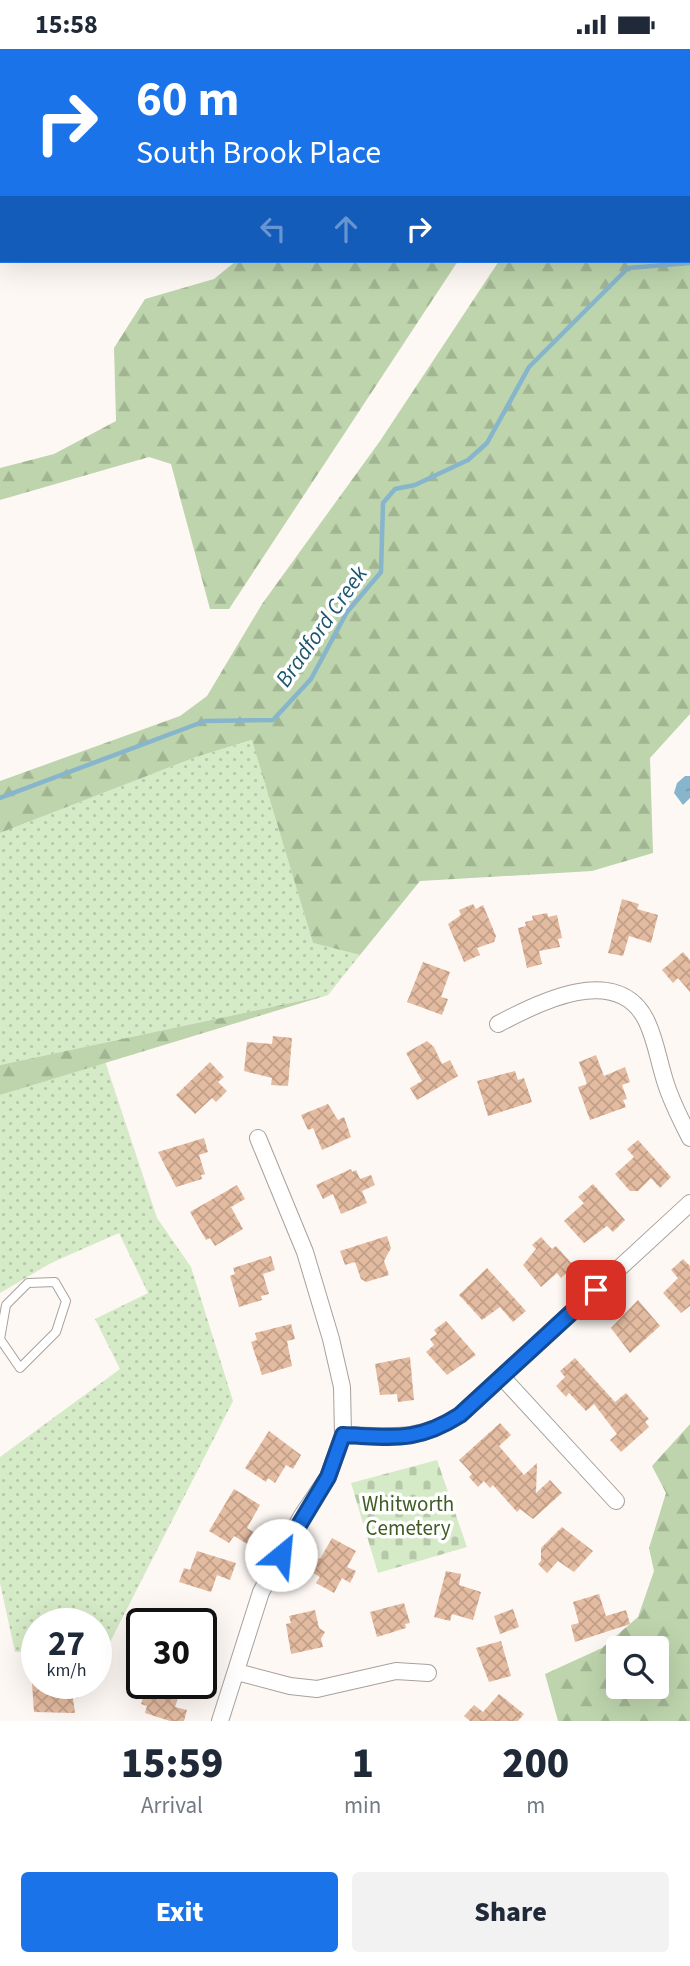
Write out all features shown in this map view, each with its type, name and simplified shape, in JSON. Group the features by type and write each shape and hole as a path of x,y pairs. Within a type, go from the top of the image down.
{"street":[{"path":"498,1024 556,996 574,991 595,990 616,995 632,1003 646,1019 673,1105 690,1138"},
{"path":"220,1721 261,1592 301,1517 328,1477 343,1435 342,1387 331,1339 305,1252 258,1138"},
{"path":"343,1435 409,1437 437,1429 460,1415 690,1203"},
{"path":"502,1377 616,1501"},
{"path":"237,1672 290,1686 317,1689 396,1671 428,1673"}],"lane":[{"path":"55,1282 66,1301 56,1332 20,1368 0,1339 6,1305 28,1283 55,1282"}],"green space":[{"path":"234,263 457,263 229,609 210,609 171,464 149,457 0,500 0,468 54,454 116,421 114,348 145,299 214,279"},
{"path":"498,263 690,263 690,714 650,758 653,853 592,871 420,881 360,955 313,943 252,740 196,757 0,833 0,781 180,716 207,696 262,604 380,441"},
{"path":"253,740 313,943 360,955 328,995 0,1065 0,833 196,757"},
{"path":"328,995 0,1095 0,1065"},
{"path":"105,1061 157,1218 191,1267 233,1401 112,1638 112,1608 21,1608 21,1652 15,1652 0,1583 0,1457 120,1369 95,1319 148,1293 119,1233 51,1263 0,1293 0,1095"},
{"path":"690,1424 690,1721 558,1721 545,1674 606,1645 606,1699 669,1699 669,1636 616,1636 638,1617 654,1571 649,1548 666,1493 652,1466"},
{"name":"Whitworth Cemetery","path":"437,1460 467,1547 378,1573 351,1483"}],"water":[{"path":"685,776 690,776 690,798 683,805 674,793 677,783"}],"building":[{"path":"622,899 639,904 637,909 658,915 651,943 629,936 623,956 608,953"},
{"path":"473,904 476,909 483,905 496,936 494,942 477,948 480,955 464,962 448,924 461,915 459,910"},
{"path":"547,913 548,917 557,915 562,938 558,939 560,947 539,951 542,964 527,968 518,928 533,920 532,916"},
{"path":"683,952 690,960 690,992 678,978 673,983 662,970"},
{"path":"423,962 450,972 441,997 448,999 442,1015 407,1002"},
{"path":"273,1036 292,1038 288,1086 271,1085 272,1078 244,1071 247,1042 272,1044"},
{"path":"427,1041 434,1047 442,1064 450,1060 458,1076 417,1100 410,1088 422,1081 406,1053"},
{"path":"596,1055 604,1076 625,1067 630,1082 622,1085 627,1099 623,1100 626,1107 590,1120 578,1087 587,1084 579,1062"},
{"path":"210,1062 224,1077 218,1082 227,1091 216,1102 212,1098 195,1114 176,1095"},
{"path":"515,1071 518,1080 524,1078 532,1102 488,1116 477,1081"},
{"path":"328,1104 338,1120 344,1117 351,1137 322,1150 313,1128 308,1130 301,1115"},
{"path":"204,1138 208,1152 199,1155 205,1174 201,1175 202,1179 176,1187 158,1152"},
{"path":"638,1140 671,1177 660,1188 651,1178 638,1191 630,1191 615,1174 634,1157 627,1149"},
{"path":"351,1169 352,1172 356,1170 360,1179 371,1175 375,1185 362,1191 367,1203 341,1214 333,1194 323,1199 316,1185"},
{"path":"593,1184 625,1220 613,1232 607,1226 584,1243 564,1221 584,1203 578,1197"},
{"path":"237,1185 245,1199 231,1207 243,1229 215,1246 210,1238 206,1240 190,1212"},
{"path":"387,1236 391,1248 384,1261 389,1275 366,1282 361,1279 355,1262 345,1265 340,1251"},
{"path":"541,1237 552,1249 556,1246 574,1266 561,1278 557,1273 541,1287 523,1265 536,1249 532,1245"},
{"path":"271,1256 275,1270 263,1274 269,1294 261,1296 262,1300 239,1307 230,1276 235,1274 233,1268"},
{"path":"683,1259 690,1266 690,1306 681,1313 663,1293 678,1278 671,1270"},
{"path":"487,1268 526,1311 513,1322 500,1307 482,1320 459,1295"},
{"path":"638,1300 660,1326 630,1353 611,1328"},
{"path":"446,1321 476,1355 447,1375 426,1352 434,1345 430,1339 437,1334 434,1330"},
{"path":"291,1324 295,1339 287,1341 292,1366 262,1375 251,1342 257,1340 255,1333"},
{"path":"410,1357 414,1400 398,1402 397,1394 380,1395 375,1364"},
{"path":"575,1358 615,1402 626,1393 649,1419 645,1422 649,1427 621,1452 610,1440 617,1434 594,1404 586,1411 569,1393 566,1397 556,1386 565,1377 560,1371"},
{"path":"500,1423 511,1435 499,1446 524,1475 537,1463 536,1493 550,1480 562,1493 533,1519 520,1509 517,1512 493,1485 490,1488 484,1481 478,1487 469,1477 472,1474 459,1460"},
{"path":"269,1431 301,1455 293,1469 286,1465 275,1483 268,1478 266,1482 245,1468"},
{"path":"234,1489 260,1505 247,1528 255,1533 247,1544 234,1536 229,1543 209,1531"},
{"path":"562,1527 593,1551 574,1572 558,1561 547,1573 538,1564 541,1561 541,1548"},
{"path":"332,1538 356,1551 347,1567 356,1571 350,1583 342,1578 334,1593 316,1583 320,1577 308,1570 315,1557 320,1559"},
{"path":"197,1551 236,1563 230,1580 217,1575 211,1592 179,1582 184,1568 190,1570"},
{"path":"446,1571 461,1574 459,1585 481,1592 473,1620 452,1614 450,1621 434,1617"},
{"path":"599,1594 606,1616 626,1610 630,1624 575,1642 571,1625 579,1623 573,1602"},
{"path":"404,1603 410,1623 405,1624 406,1628 377,1637 370,1612"},
{"path":"513,1609 519,1627 500,1634 494,1616"},
{"path":"315,1610 319,1628 325,1632 321,1639 323,1647 291,1654 286,1624 291,1623 289,1616"},
{"path":"501,1641 511,1676 489,1682 476,1648"},
{"path":"499,1694 524,1714 518,1721 470,1721 464,1716 474,1705 483,1712"},
{"path":"33,1699 73,1699 75,1713 34,1712"},
{"path":"143,1699 178,1699 175,1707 187,1710 184,1721 170,1721 145,1713 147,1706 141,1704"}],"waterway":[{"name":"Bradford Creek","path":"0,798 205,721 273,720 311,679 347,612 381,572 383,503 395,489 415,485 468,460 487,443 529,367 628,268 690,263"}],"route":[{"path":"281,1555 301,1517 328,1477 343,1435 409,1437 437,1429 460,1415 596,1290"}]}
